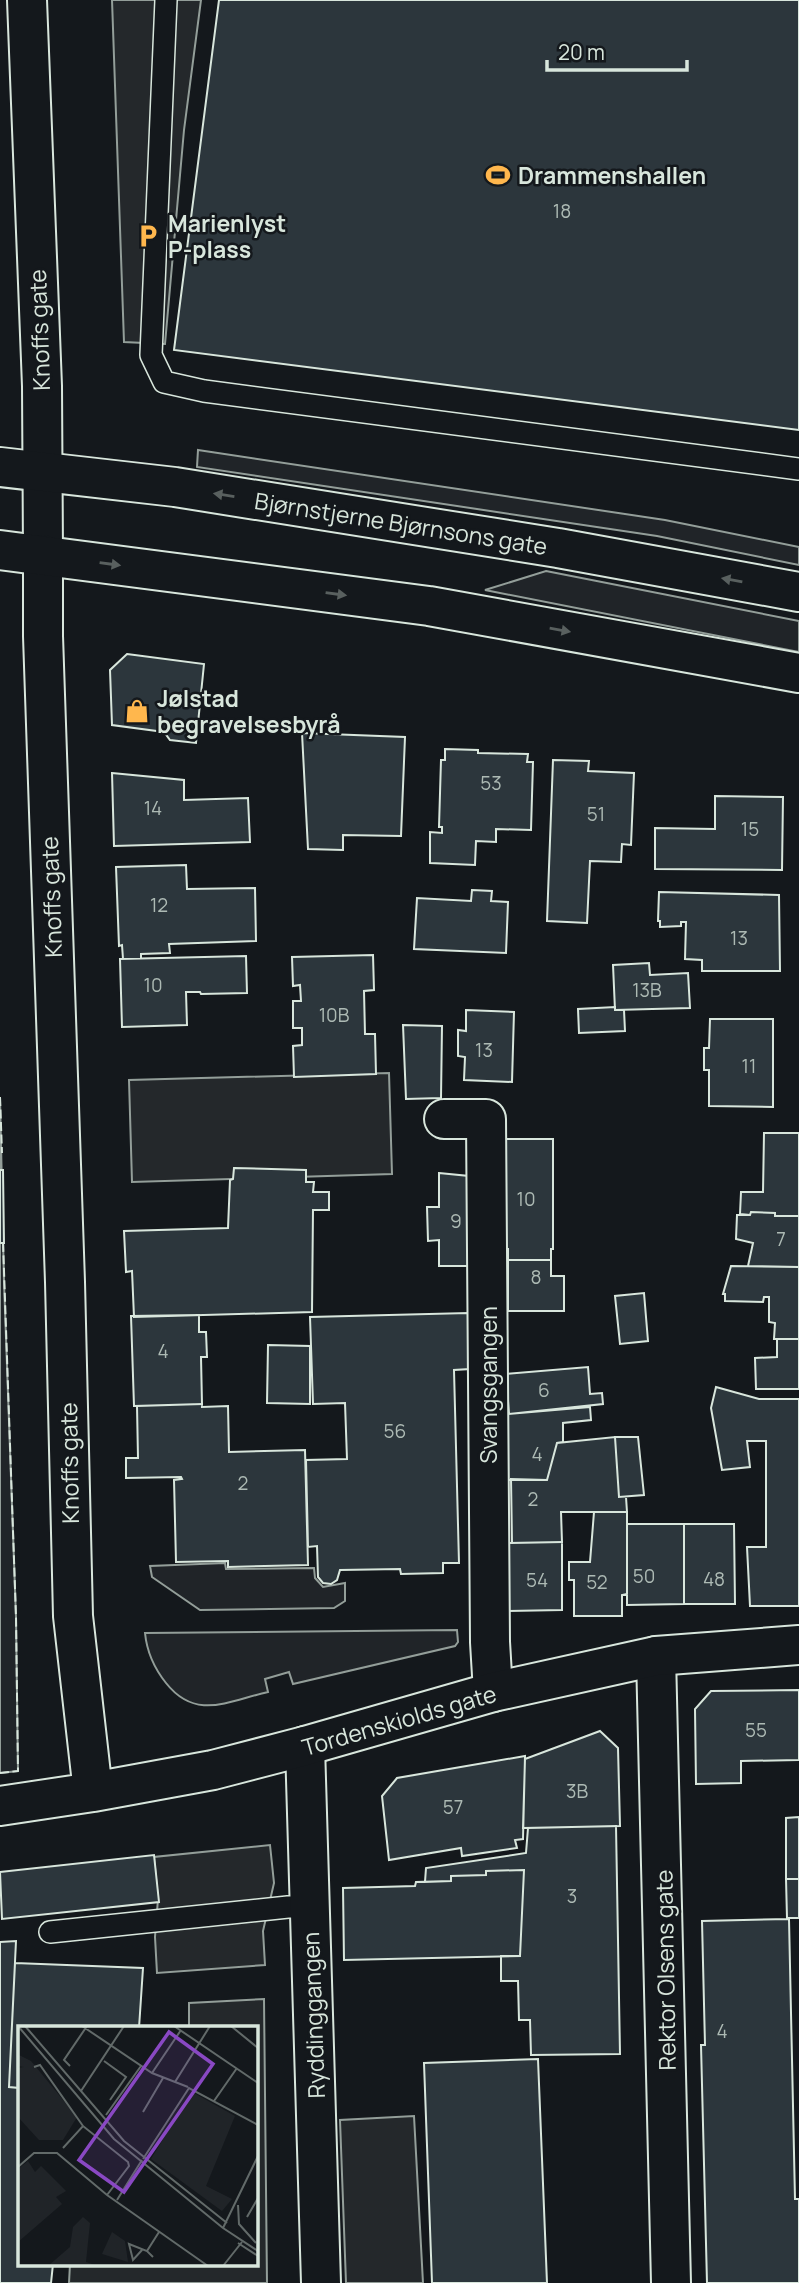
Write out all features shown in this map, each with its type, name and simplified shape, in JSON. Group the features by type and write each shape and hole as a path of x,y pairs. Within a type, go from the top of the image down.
{"street":[{"name":"Knoffs gate","path":"27,0 43,471 43,636 65,1282 73,1616 93,1792"},
{"name":"Bjørnstjerne Bjørnsons gate","path":"0,467 175,487 558,548 799,592"},
{"path":"0,550 429,606 799,673"},
{"name":"Svangsgangen","path":"444,1119 486,1119 490,1642 494,1692"},
{"name":"Tordenskiolds gate","path":"0,1806 213,1770 494,1692 656,1656 799,1646"},
{"name":"Rektor Olsens gate","path":"656,1656 671,2283"},
{"name":"Ryddinggangen","path":"305,1746 321,2283"}],"lane":[{"path":"166,0 151,355 164,382 204,391 799,469"},
{"path":"50,1933 288,1907 310,1907"}],"shaded area":[{"name":"Marienlyst P-plass","path":"112,0 201,0 184,130 165,344 124,342"},
{"path":"198,450 665,520 799,547 799,565 657,536 197,467"},
{"path":"546,571 799,621 799,652 485,590"},
{"path":"389,1073 392,1174 132,1182 129,1080"},
{"path":"0,1097 16,1617 18,1771 0,1773"},
{"path":"225,1563 226,1569 314,1568 315,1578 323,1587 345,1583 345,1601 334,1608 200,1610 152,1577 150,1566"},
{"path":"457,1630 458,1642 455,1646 293,1684 289,1672 265,1679 268,1692 213,1705 189,1702 177,1695 158,1672 147,1647 145,1633"},
{"path":"270,1845 274,1883 263,1931 265,1965 157,1973 155,1937 158,1899 154,1857"},
{"path":"264,1999 267,2283 69,2283 70,2266 257,2266 257,2026 189,2026 189,2003"},
{"path":"414,2116 423,2283 346,2283 340,2120"}],"building":[{"name":"Drammenshallen","path":"219,0 799,0 799,430 174,350"},
{"path":"127,654 204,664 196,743 170,740 164,732 112,725 110,670"},
{"path":"302,733 405,737 401,836 343,835 343,850 308,849"},
{"path":"445,749 528,754 527,762 533,762 531,830 496,829 496,842 476,841 475,865 430,863 430,832 442,833 442,827 439,827 441,760 445,760"},
{"path":"553,760 589,761 588,771 634,773 631,845 622,844 621,862 590,861 587,923 547,921"},
{"path":"112,773 184,780 184,800 248,798 250,842 114,846"},
{"path":"715,796 783,797 782,870 655,869 655,828 715,829"},
{"path":"186,865 187,889 255,888 256,941 169,944 170,953 141,954 141,959 123,959 122,945 119,946 116,867"},
{"path":"472,890 492,891 491,901 508,902 506,953 414,949 417,898 471,901"},
{"path":"659,892 779,895 780,971 702,971 702,960 685,959 686,922 681,922 681,926 660,927"},
{"path":"373,955 374,990 364,991 365,1034 375,1034 376,1074 294,1077 293,1046 302,1045 302,1028 293,1028 293,1001 301,1001 300,985 293,986 292,957"},
{"path":"246,956 247,993 186,992 187,1025 122,1027 120,959"},
{"path":"649,963 650,975 688,973 690,1008 615,1010 613,965"},
{"path":"615,1007 615,1010 624,1010 625,1031 579,1033 578,1009"},
{"path":"466,1010 514,1012 512,1082 464,1080 465,1057 458,1056 458,1030 466,1031"},
{"path":"710,1019 773,1019 773,1107 709,1106 709,1070 704,1070 704,1048 709,1048"},
{"path":"403,1025 442,1026 441,1098 406,1099"},
{"path":"764,1133 799,1133 799,1216 751,1212 750,1215 740,1214 741,1192 763,1192"},
{"path":"500,1139 553,1139 551,1260 508,1260 508,1249 500,1249"},
{"path":"234,1168 306,1170 306,1182 314,1182 313,1192 329,1192 329,1210 313,1210 312,1312 134,1317 132,1271 126,1272 124,1231 228,1228 230,1180 233,1179"},
{"path":"0,1170 3,1170 4,1243 0,1243"},
{"path":"439,1173 479,1177 480,1266 439,1266 439,1240 428,1241 427,1207 439,1207"},
{"path":"751,1212 799,1216 799,1267 748,1266 753,1243 736,1239 737,1215 750,1215"},
{"path":"508,1260 551,1260 551,1276 564,1276 564,1311 508,1311"},
{"path":"731,1266 799,1267 799,1339 774,1339 775,1323 769,1322 769,1297 764,1297 763,1302 725,1301 723,1294"},
{"path":"644,1293 648,1341 620,1344 615,1296"},
{"path":"468,1313 470,1369 454,1370 459,1563 443,1563 443,1573 401,1574 400,1569 340,1570 337,1580 331,1584 323,1583 318,1577 317,1546 308,1547 306,1460 347,1459 345,1403 313,1404 310,1317"},
{"path":"199,1315 199,1332 206,1332 207,1357 201,1357 202,1404 134,1406 131,1316"},
{"path":"777,1339 799,1339 799,1389 756,1389 755,1358 777,1357"},
{"path":"268,1345 310,1346 310,1404 267,1403"},
{"path":"588,1367 590,1394 602,1393 603,1404 509,1414 506,1374"},
{"path":"716,1387 759,1399 799,1399 799,1606 750,1606 747,1547 766,1547 766,1441 747,1441 750,1467 722,1470 711,1408"},
{"path":"202,1404 202,1407 228,1406 229,1452 305,1450 308,1565 228,1567 228,1561 176,1562 174,1480 182,1479 126,1478 126,1458 138,1458 137,1406"},
{"path":"590,1407 591,1420 563,1423 563,1442 557,1443 547,1480 508,1480 507,1414"},
{"path":"615,1437 619,1497 626,1497 627,1512 561,1512 562,1542 512,1543 511,1479 547,1480 557,1443"},
{"path":"615,1437 638,1437 644,1495 619,1497"},
{"path":"594,1512 627,1512 627,1594 622,1595 622,1616 574,1616 574,1580 569,1580 569,1562 590,1562"},
{"path":"627,1524 684,1524 684,1604 627,1605"},
{"path":"684,1524 734,1524 735,1604 684,1604"},
{"path":"562,1542 562,1610 508,1611 507,1543"},
{"path":"799,1690 799,1760 741,1761 741,1783 696,1784 695,1709 711,1691"},
{"path":"600,1731 618,1748 620,1826 523,1828 525,1759"},
{"path":"525,1756 523,1839 515,1840 517,1848 462,1856 461,1848 389,1860 382,1796 397,1778"},
{"path":"799,1817 799,1879 786,1879 786,1818"},
{"path":"616,1826 620,2054 531,2055 530,2020 519,2020 518,1981 501,1981 501,1956 520,1956 524,1870 486,1871 486,1875 451,1876 451,1881 425,1882 426,1868 526,1853 528,1828"},
{"path":"154,1855 159,1902 2,1919 0,1872"},
{"path":"524,1870 520,1956 344,1960 343,1888 415,1886 416,1882 451,1881 451,1876 486,1875 486,1871"},
{"path":"786,1879 799,1879 799,1918 787,1918"},
{"path":"789,1919 795,2199 799,2199 799,2283 707,2283 701,2045 705,2045 702,1921"},
{"path":"16,1941 9,2087 18,2088 18,2266 53,2266 51,2283 0,2283 0,1942"},
{"path":"15,1963 143,1968 139,2026 18,2026 18,2088 9,2087"},
{"path":"538,2059 547,2283 432,2283 424,2063"}],"fence":[{"path":"0,1097 2,1153"},
{"path":"0,1773 18,1771 16,1617 3,1242"}],"place":[{"name":"Drammenshallen","path":"498,175"},
{"name":"Marienlyst P-plass","path":"148,236"},
{"name":"Jølstad begravelsesbyrå","path":"137,711"}]}
